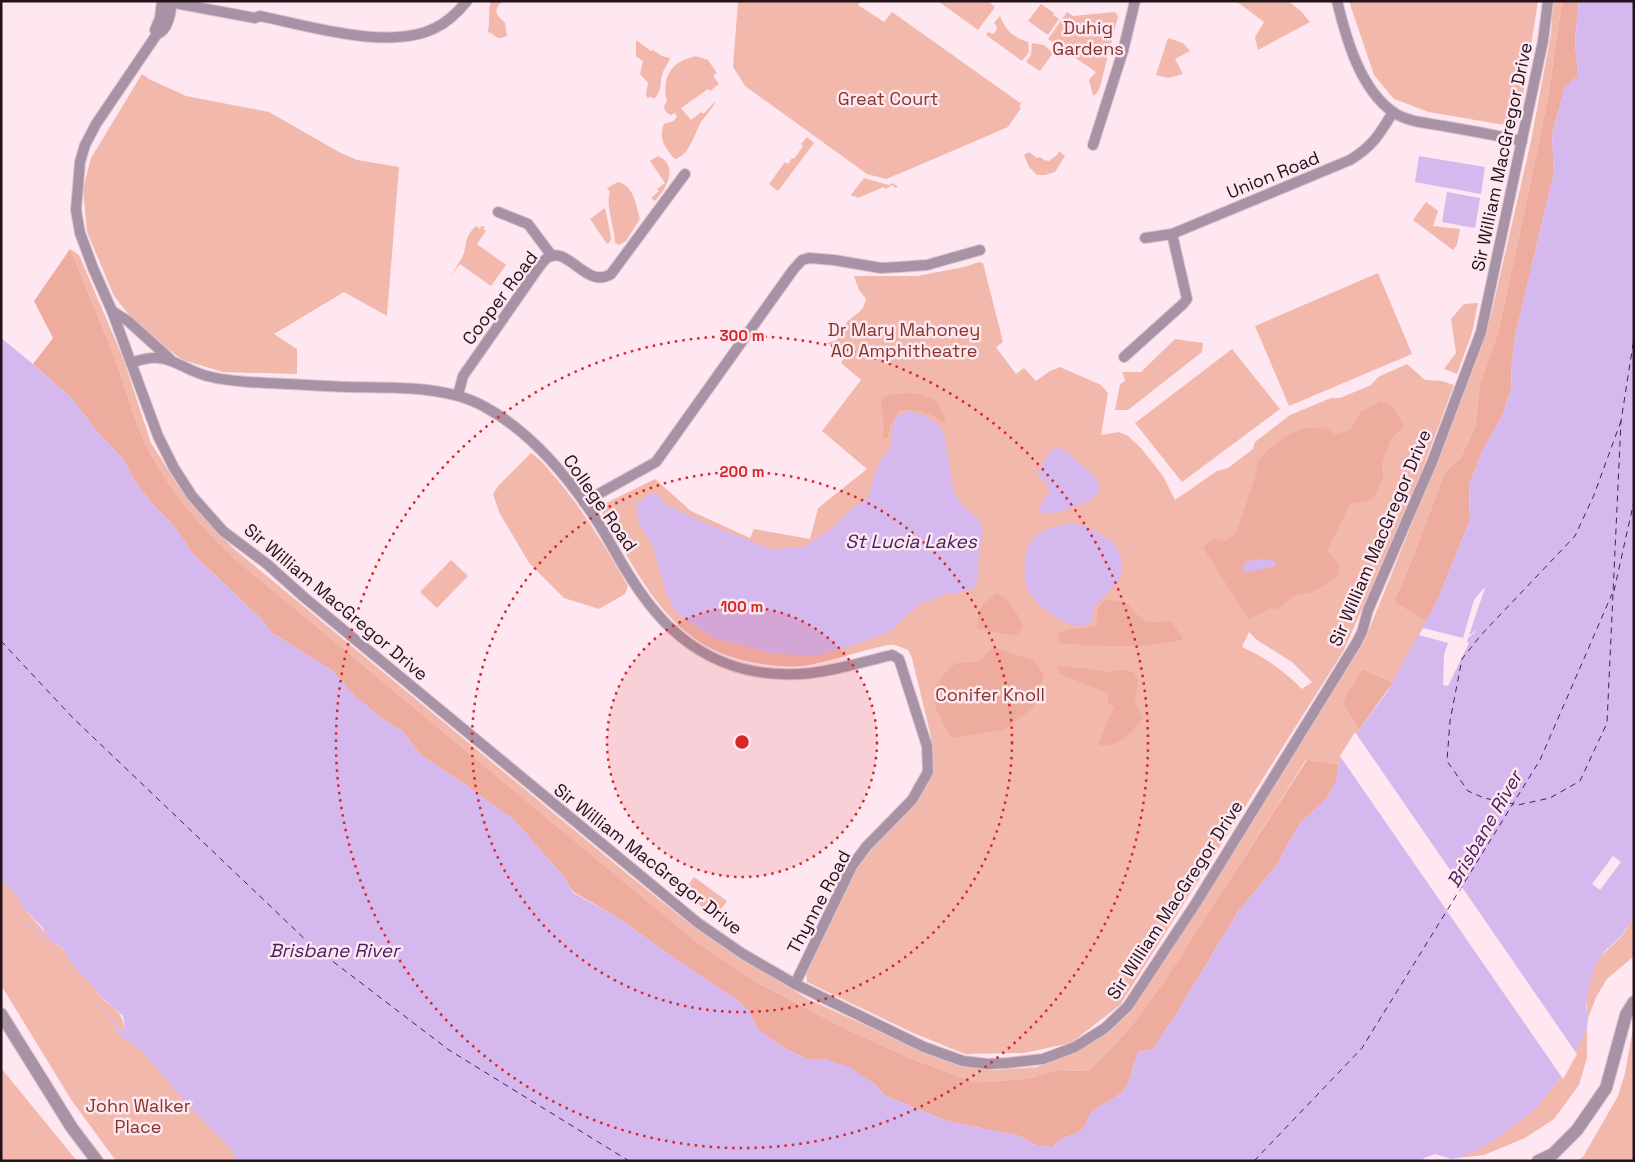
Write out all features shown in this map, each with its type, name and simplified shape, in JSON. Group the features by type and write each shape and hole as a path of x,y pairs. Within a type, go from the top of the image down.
{"street":[{"path":"167,2 196,3 255,18 260,16 362,36 406,36 435,28 452,17 468,1"},
{"path":"1093,145 1123,51 1135,1"},
{"path":"1337,1 1349,44 1364,78 1377,97 1393,112 1412,120 1522,141"},
{"name":"Sir William MacGregor Drive","path":"167,2 165,26 161,33 157,34 96,124 84,145 80,162 76,210 80,233 112,311 158,436 174,468 192,496 224,531 267,564 305,598 698,923 743,954 795,984 924,1047 964,1061 988,1064 1043,1059 1075,1047 1105,1028 1128,1006 1196,903 1312,717 1362,632 1368,610 1432,462 1480,332 1543,41 1548,1"},
{"name":"Union Road","path":"1145,238 1172,234 1350,160 1366,150 1393,112"},
{"name":"Cooper Road","path":"458,395 463,376 547,258 561,256 595,277 608,276 685,174"},
{"path":"498,212 528,224 552,256"},
{"path":"1124,356 1187,299 1172,234"},
{"path":"584,502 656,462 802,260 809,258 881,268 899,267 927,265 980,250"},
{"name":"College Road","path":"112,311 128,321 170,359 205,375 244,382 421,390 458,395 485,407 528,438 560,471 584,502 640,593 652,608 691,646 712,658 748,671 772,674 797,674 820,672 892,655"},
{"name":"College Road","path":"131,363 145,358 170,359"},
{"name":"Thynne Road","path":"795,984 852,866 866,847 912,800 928,772 927,746 920,722 899,659 892,655"},
{"path":"1538,1161 1553,1154 1577,1130 1588,1117 1606,1088 1626,1016 1634,1002"},
{"path":"2,1015 72,1128 97,1161"}],"green space":[{"path":"491,1 506,1 499,4 496,11 505,23 507,36 498,38 488,32"},
{"name":"Great Court","path":"738,1 861,1 858,5 884,22 892,12 1020,103 1023,100 1019,106 1021,108 1008,127 908,170 886,179 867,174 745,86 733,67"},
{"path":"938,1 992,1 990,3 995,7 978,30"},
{"path":"1236,1 1288,1 1301,11 1310,22 1258,50 1255,37 1264,22"},
{"path":"1349,1 1538,1 1521,108 1516,127 1429,112 1394,99 1374,75"},
{"path":"1553,1 1562,1 1548,97 1498,333 1480,384 1475,428 1460,459 1445,472 1394,602 1426,622 1393,682 1362,669 1342,702 1359,730 1339,764 1306,760 1151,1001 1121,1038 1087,1071 1057,1070 1026,1079 987,1082 972,1081 912,1059 848,1030 758,983 694,940 235,559 203,526 183,503 150,453 133,413 110,345 70,249 79,255 123,358 151,443 177,484 204,518 233,548 631,877 695,928 735,955 808,999 922,1051 962,1066 995,1070 1037,1067 1077,1051 1107,1031 1216,878 1364,642 1443,447 1477,359 1491,315 1531,141 1551,34"},
{"path":"1562,1 1579,1 1575,41 1578,76 1565,87 1552,135 1554,173 1516,332 1512,360 1511,390 1502,416 1483,450 1469,485 1470,520 1438,599 1426,622 1394,602 1445,472 1460,459 1475,428 1480,384 1498,333 1548,97"},
{"path":"1041,4 1059,19 1048,35 1028,21"},
{"name":"Duhig Gardens","path":"1067,12 1073,16 1115,12 1118,16 1100,87 1093,96 1089,80 1096,72 1048,39"},
{"path":"1000,16 1011,33 1028,42 1029,52 1022,61 986,35 988,32 993,34 996,31 997,27 994,23"},
{"path":"1168,38 1183,43 1190,51 1175,59 1183,74 1168,78 1156,75"},
{"path":"636,40 651,51 653,50 662,56 670,58 663,72 659,93 654,99 652,97 647,98 648,83 640,74 643,61 636,56"},
{"path":"1032,43 1044,45 1053,53 1040,71 1026,62 1031,55"},
{"path":"695,56 708,60 717,73 713,76 719,84 710,91 708,89 681,108 691,120 701,112 703,114 716,101 700,124 687,150 675,159 668,151 662,138 664,124 673,121 677,117 675,113 671,115 664,109 667,101 666,84 669,74 675,65"},
{"path":"142,74 186,96 269,112 339,152 357,160 399,167 387,316 344,292 274,334 297,349 297,374 223,372 183,360 142,331 114,296 87,232 83,189 91,158"},
{"path":"807,137 814,143 778,191 769,184 785,162 788,164 792,158 794,159 803,146 801,144"},
{"path":"1059,151 1065,156 1055,172 1045,175 1037,175 1029,167 1024,155 1029,152 1037,158 1040,157 1049,161"},
{"path":"658,156 668,165 669,177 667,184 655,201 651,198 659,191 657,189 665,183 650,161"},
{"path":"864,178 889,185 893,183 898,187 895,188 893,185 885,189 884,187 858,198 854,197 851,195"},
{"path":"618,182 628,187 631,192 636,202 640,219 626,241 619,245 615,243 609,210 610,192 607,188"},
{"path":"1426,202 1438,211 1433,226 1460,229 1457,245 1453,250 1413,220"},
{"path":"605,208 611,237 610,242 607,244 590,219"},
{"path":"476,226 480,229 481,226 485,227 483,229 486,231 477,244 506,265 491,286 460,264 451,276 464,253 468,236"},
{"path":"70,249 110,345 138,427 150,453 183,503 235,559 694,940 758,983 848,1030 912,1059 972,1081 987,1082 1026,1079 1057,1070 1087,1071 1121,1038 1151,1001 1307,760 1339,764 1336,782 1327,798 1300,823 1277,864 1238,912 1153,1049 1138,1052 1129,1081 1123,1091 1091,1113 1082,1130 1062,1139 1053,1147 1038,1146 1019,1136 947,1121 884,1095 875,1084 824,1059 807,1059 786,1049 758,1030 748,1010 734,998 618,918 572,891 565,878 514,820 422,756 402,731 381,718 354,695 333,671 272,633 261,619 192,553 174,526 154,506 136,483 122,458 99,434 72,399 33,364 53,338 34,301"},
{"name":"Dr Mary Mahoney AO Amphitheatre","path":"979,262 983,263 1003,342 996,347 1016,374 1024,368 1036,381 1050,371 1060,367 1101,385 1108,393 1101,435 1119,432 1128,436 1141,448 1163,476 1175,500 1217,471 1228,468 1253,449 1255,442 1290,415 1331,398 1340,398 1371,385 1378,377 1407,364 1425,380 1442,381 1454,385 1417,483 1344,650 1120,1005 1071,1043 1024,1053 965,1054 913,1033 807,982 806,968 856,867 911,807 931,776 931,737 912,658 908,650 888,645 809,665 796,666 762,664 726,655 701,643 661,607 630,561 601,511 602,505 655,479 691,511 750,538 754,529 810,539 818,508 867,469 822,431 861,380 841,363 846,355 827,343 837,340 846,323 859,312 865,303 866,299 859,290 854,276 917,276 964,267","holes":["1249,632 1257,640 1292,662 1312,682 1302,689 1274,665 1242,647"]},
{"path":"1378,273 1412,354 1289,406 1255,326"},
{"path":"1478,303 1472,333 1457,374 1444,369 1456,353 1451,319 1464,304"},
{"path":"1175,339 1203,343 1202,352 1128,410 1115,410 1120,384 1125,380 1122,372 1141,372"},
{"path":"1232,349 1280,409 1182,482 1135,423"},
{"path":"890,394 919,394 927,396 939,406 946,425 935,417 924,413 912,410 899,410 890,426 888,438 883,438 882,399"},
{"path":"1380,401 1393,407 1404,426 1390,441 1382,464 1383,478 1373,499 1350,504 1327,551 1339,565 1338,577 1312,592 1294,596 1277,610 1272,607 1249,619 1203,548 1214,538 1226,541 1236,533 1255,478 1258,461 1269,449 1284,437 1305,428 1325,427 1335,434 1350,430 1361,412"},
{"path":"531,453 544,464 576,503 628,586 625,594 599,609 564,598 529,563 499,512 493,494 499,485"},
{"path":"451,560 468,576 437,608 420,592"},
{"path":"997,593 1009,603 1021,623 1023,628 1015,636 977,628 981,607"},
{"path":"1107,599 1128,604 1146,621 1171,621 1183,639 1136,646 1057,643 1058,633 1072,629 1096,627 1098,607"},
{"name":"Conifer Knoll","path":"996,648 1033,660 1044,675 1033,708 1004,730 951,738 935,706 934,690 938,682 956,663 978,661 988,651"},
{"path":"1058,666 1107,672 1123,670 1134,672 1138,680 1135,703 1143,718 1129,734 1118,742 1098,745 1114,707 1107,703 1109,694 1058,673"},
{"path":"1362,669 1393,682 1359,730 1342,702"},
{"path":"694,877 727,901 715,917 683,892"},
{"name":"John Walker Place","path":"1,881 16,894 24,909 57,945 63,948 70,961 99,995 118,1012 125,1029 120,1032 115,1021 105,1014 114,1022 119,1035 141,1050 225,1143 250,1161 116,1161 72,1101 1,985"},
{"path":"1634,917 1634,956 1607,979 1596,997 1588,1019 1587,992 1595,966 1603,954 1621,937"},
{"path":"1634,1023 1634,1161 1577,1161 1583,1157 1618,1096 1625,1073"},
{"path":"1587,1028 1587,1058 1579,1085 1554,1119 1525,1138 1484,1155 1457,1158 1493,1141 1535,1109 1561,1077"},
{"path":"1,1068 77,1161 1,1161"}],"water":[{"name":"Brisbane River","path":"1579,1 1634,1 1634,917 1621,936 1605,951 1595,966 1586,1006 1587,1028 1561,1077 1535,1109 1493,1141 1457,1158 1452,1159 1435,1154 1424,1158 1422,1161 237,1161 230,1148 190,1107 141,1050 119,1035 114,1022 85,994 115,1021 120,1032 125,1029 123,1016 100,996 88,980 76,969 63,948 49,940 43,928 24,909 16,894 1,881 1,338 72,399 99,434 122,458 136,483 154,506 174,526 192,553 261,619 272,633 333,671 354,695 381,718 402,731 422,756 514,820 565,878 572,892 618,918 734,998 748,1010 758,1030 786,1049 807,1059 824,1059 849,1067 875,1084 884,1095 947,1121 1019,1136 1038,1146 1053,1147 1062,1139 1079,1132 1084,1128 1091,1113 1123,1091 1129,1081 1138,1052 1153,1049 1238,912 1277,864 1300,823 1327,798 1336,782 1339,764 1359,730 1387,692 1438,599 1470,520 1469,485 1483,450 1502,416 1511,390 1512,360 1516,332 1554,173 1552,135 1565,87 1578,76 1575,41"},
{"path":"1419,156 1485,167 1481,194 1415,182"},
{"path":"1447,192 1480,198 1475,228 1442,222"},
{"name":"St Lucia Lakes","path":"907,412 920,413 939,425 944,434 954,493 963,506 977,518 982,526 983,535 979,552 977,583 973,589 944,594 936,599 921,603 889,632 845,648 815,656 768,653 723,641 710,636 676,611 667,595 653,546 639,524 636,504 650,493 656,493 665,504 698,520 771,549 803,547 831,529 854,507 869,497 877,469 890,447 894,422"},
{"path":"1057,448 1066,451 1093,475 1099,485 1098,491 1094,497 1078,506 1045,514 1040,511 1041,503 1049,493 1045,482 1037,474 1051,450"},
{"path":"1068,524 1085,525 1110,540 1116,546 1121,558 1120,580 1094,607 1091,623 1084,626 1065,622 1038,603 1028,590 1025,580 1026,553 1033,539 1043,531"},
{"path":"1263,559 1275,561 1276,566 1250,572 1242,570 1246,561"},
{"path":"7,896 23,922 40,930 46,944 58,956 85,994 58,957 45,944 39,931 23,923"}],"pier":[{"path":"1484,588 1469,635 1477,630 1468,638 1467,642 1469,643 1448,686 1443,685 1444,655 1448,643 1419,635 1423,628 1463,638 1474,600"},
{"path":"1355,732 1577,1054 1563,1079 1340,756"},
{"path":"1613,856 1621,862 1600,890 1592,884"}],"ferry route":[{"path":"1621,421 1594,495 1575,536 1481,635 1462,659 1450,721 1447,761 1468,791 1484,798 1518,805 1550,798 1580,781 1607,723 1621,421 1634,338"},
{"path":"1614,591 1634,501"},
{"path":"1254,1161 1362,1048 1540,760 1612,594"},
{"path":"1,641 73,718 310,944 449,1050 629,1161"}]}
